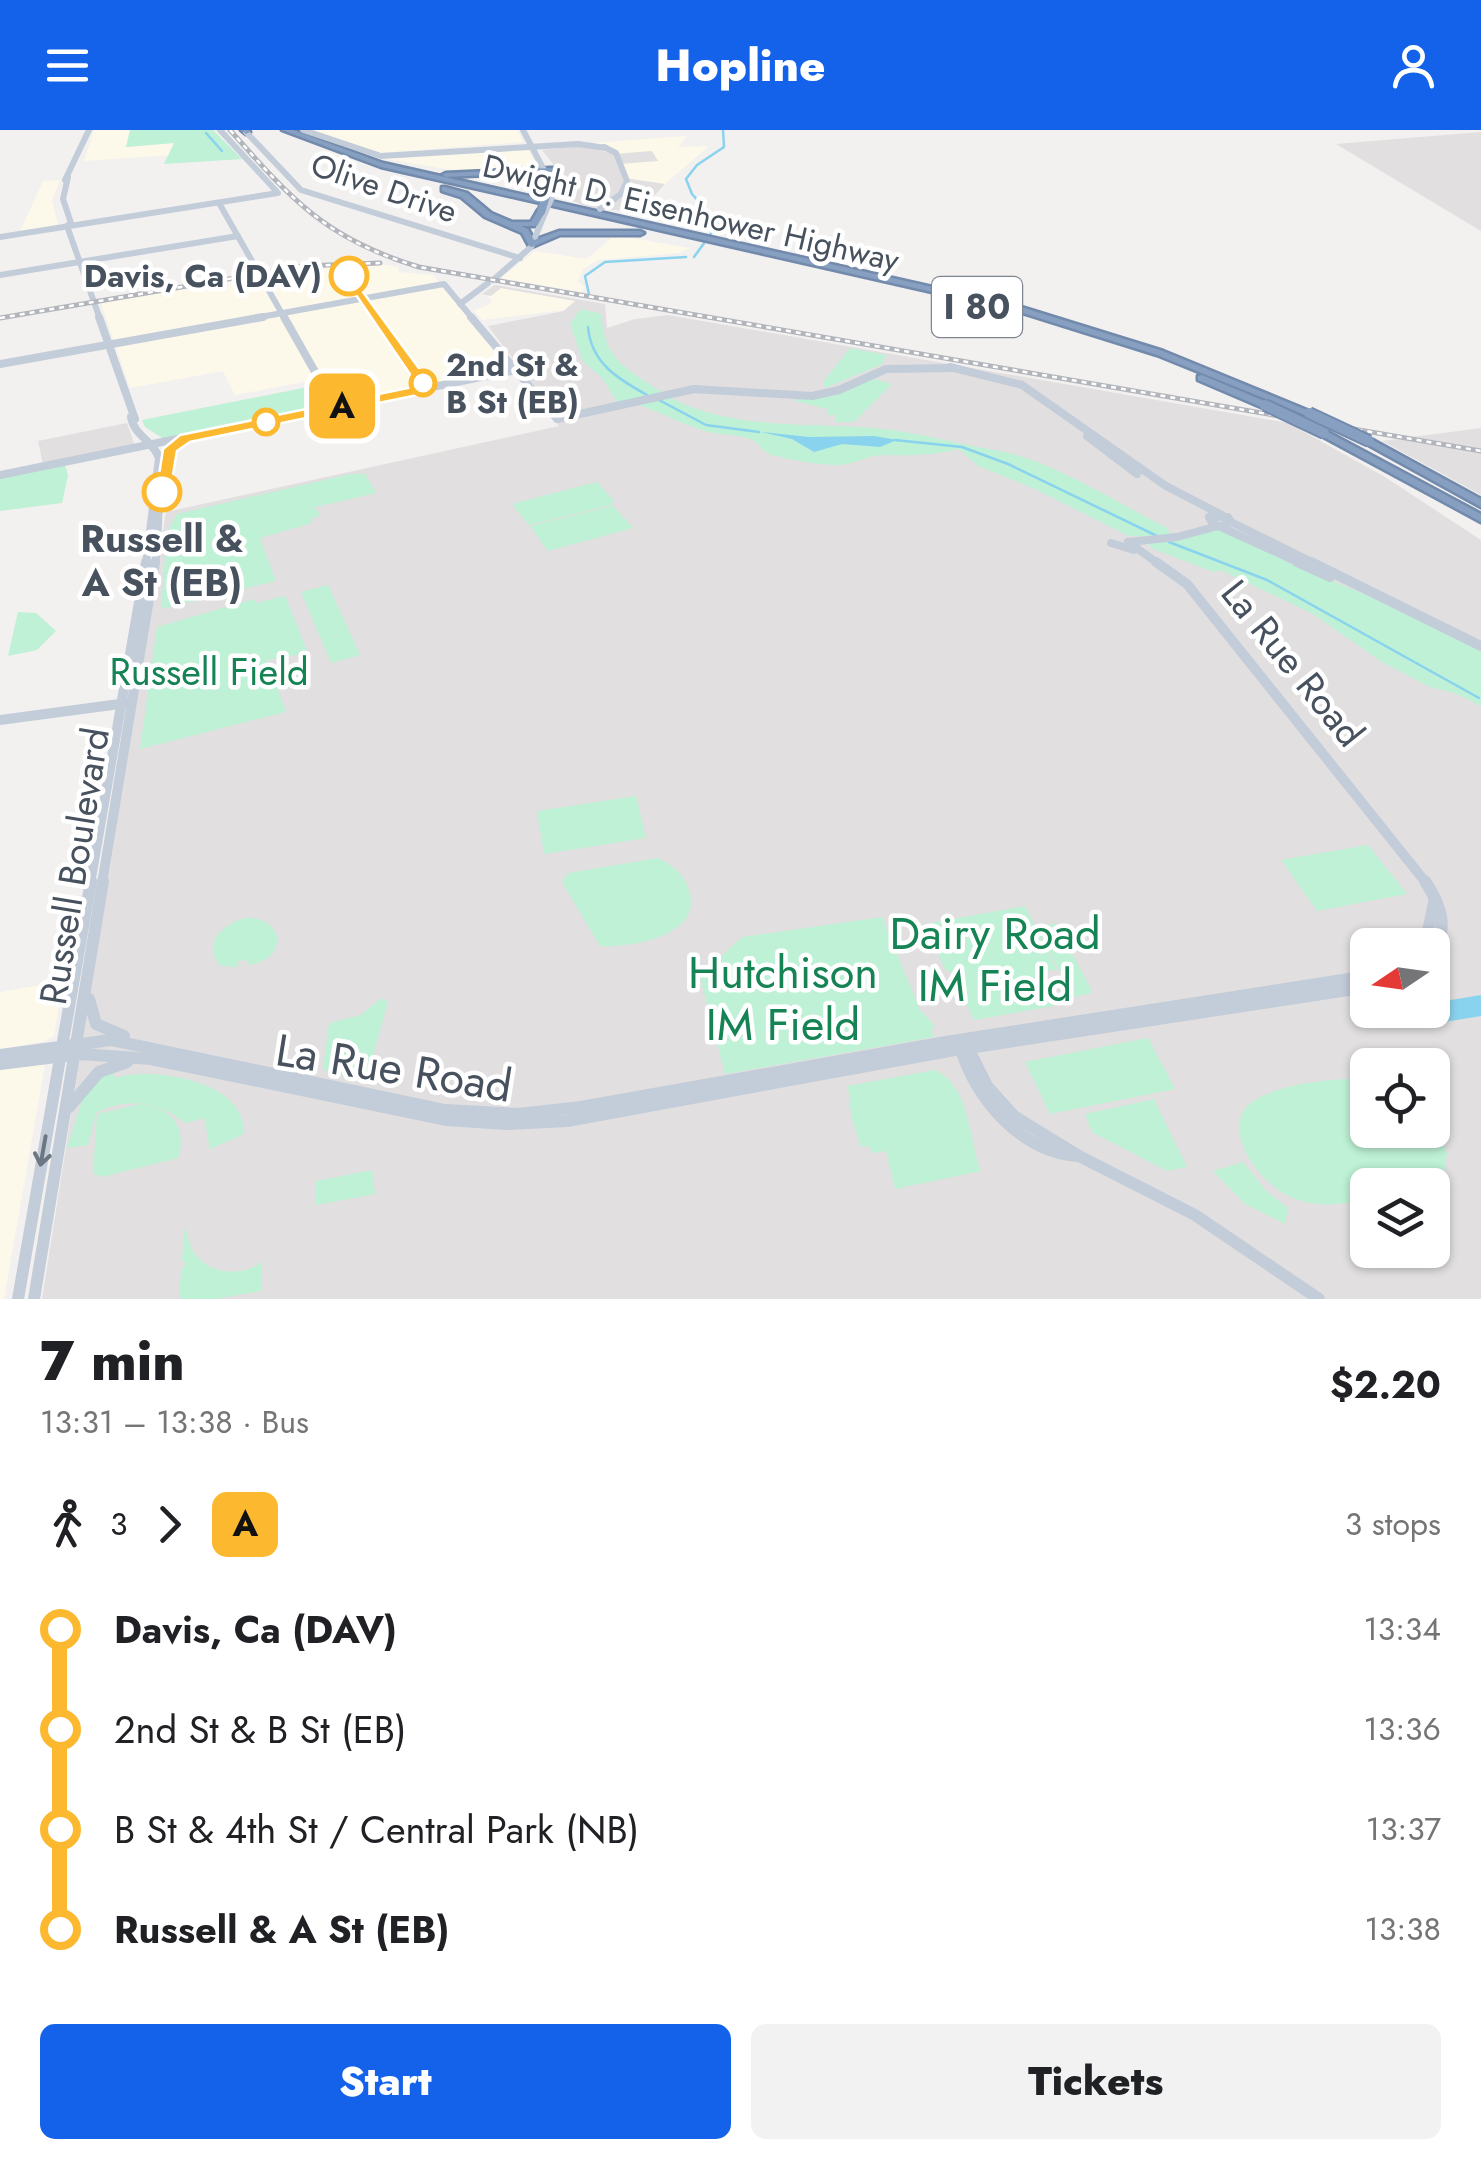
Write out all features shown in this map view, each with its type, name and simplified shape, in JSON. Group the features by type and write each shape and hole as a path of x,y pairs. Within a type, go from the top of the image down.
{"highway":[{"name":"Dwight D. Eisenhower Highway","path":"272,130 345,161 541,213 702,241 958,295 1078,326 1197,366 1309,413 1481,501"},
{"name":"Dwight D. Eisenhower Highway","path":"286,130 381,166 600,212 702,241 1024,319 1160,362 1324,433 1481,520"},
{"path":"381,166 447,175 548,171"},
{"path":"548,171 510,175 498,183 508,190 600,212"},
{"path":"407,177 464,196 488,215 525,230 532,246 554,234 607,230 702,241"},
{"path":"541,213 500,202 483,208 500,219 524,226 536,223 541,213 549,196"},
{"path":"541,213 547,228 554,230 587,226 587,222 575,216"},
{"path":"1394,469 1481,529"}],"street":[{"path":"0,236 278,193 220,130"},
{"path":"303,130 362,152 397,156 578,144 606,148 616,153 628,181 621,194 600,212"},
{"path":"85,132 57,198 139,435 137,448"},
{"name":"Olive Drive","path":"247,133 301,190 520,258"},
{"path":"508,148 522,145 525,135"},
{"path":"525,135 555,185 549,196"},
{"path":"397,156 534,147"},
{"path":"219,203 336,407"},
{"path":"460,304 532,246 541,213"},
{"path":"0,274 238,236"},
{"path":"510,255 532,246"},
{"path":"451,294 466,295 488,283"},
{"path":"0,364 444,284 557,419 656,396 717,388 790,396 833,392 893,368 953,368 1009,380 1057,406 1166,486 1224,522 1384,600"},
{"path":"0,475 516,370"},
{"path":"1009,380 1144,478 1203,509 1209,518 1224,522"},
{"path":"131,417 167,460"},
{"path":"139,435 155,444"},
{"path":"167,460 172,446 185,438"},
{"name":"Russell Boulevard","path":"34,1299 125,758 128,703 159,458 155,444"},
{"name":"Russell Boulevard","path":"18,1299 116,745 128,703 160,534 159,510 167,460"},
{"name":"La Rue Road","path":"1198,530 1209,518"},
{"name":"La Rue Road","path":"1224,522 1176,538 1128,542 1187,584 1418,872 1434,898"},
{"path":"1111,543 1135,550"},
{"path":"1280,548 1305,564 1481,646"},
{"path":"1305,564 1324,568"},
{"path":"0,720 128,703"},
{"path":"116,745 120,745 120,756 125,758"},
{"path":"1431,928 1434,898"},
{"path":"1434,898 1441,906 1443,928"},
{"name":"La Rue Road","path":"61,1050 111,1040 445,1110 519,1114 963,1046 1350,979"},
{"path":"88,989 92,1018 100,1029 166,1046 171,1052"},
{"name":"La Rue Road","path":"78,1049 149,1060 446,1122 498,1126 568,1121 963,1046 1350,990"},
{"path":"963,1046 982,1097 1001,1119 1041,1144 1069,1156 1079,1156 1195,1215 1319,1299"},
{"path":"0,1056 61,1050"},
{"path":"0,1064 61,1050"},
{"path":"68,1108 84,1084 104,1067 149,1060"}],"shaded area":[{"path":"94,130 130,130 127,147 175,143 171,155 84,161"},
{"path":"309,130 517,130 523,142 379,153"},
{"path":"1481,132 1481,231 1336,144"},
{"path":"687,136 678,147 709,146 665,184 624,178 613,154 590,143"},
{"path":"582,146 614,154 652,151 658,161 620,164 624,178 665,184 640,211 591,209 573,201 565,196 558,170 542,150"},
{"path":"528,149 538,168 452,170 379,158"},
{"path":"60,180 52,200 58,225 20,232 43,181"},
{"path":"615,235 689,248 680,253 598,260 583,269 578,282 585,287 581,292 501,278 535,251 587,259"},
{"path":"347,263 388,265 399,268 398,272 433,275 516,370 335,407 319,379 235,395 223,371 130,388 101,303"},
{"path":"495,285 605,304 607,328 668,315 1288,423 1385,477 1481,540 1481,1299 42,1299 166,512 559,426 518,374 523,372 488,326 564,311 575,301 501,288 491,296 482,294"},
{"path":"501,288 576,301 564,310 482,320 474,310 489,305 492,301 488,297"},
{"path":"127,423 135,446 43,465 38,441"},
{"path":"1481,428 1481,495 1382,441"},
{"path":"63,984 54,1035 46,1041 0,1049 0,992"},
{"path":"45,1064 4,1299 0,1299 0,1070"}],"green space":[{"path":"130,130 213,130 242,159 164,164 174,143 126,147"},
{"path":"581,309 601,314 606,341 624,366 680,402 707,412 764,422 897,431 1014,454 1059,471 1167,528 1172,539 1212,528 1233,532 1293,565 1364,594 1481,651 1481,706 1455,693 1430,687 1382,662 1313,614 1221,570 1214,572 1151,548 1146,536 1129,536 1033,488 978,466 959,449 921,455 879,455 840,465 814,463 772,455 749,439 709,432 637,405 617,402 603,379 582,360 570,323"},
{"path":"850,348 886,355 882,364 825,388 823,382"},
{"path":"871,378 892,384 854,422 836,422 835,415 828,415 827,409 792,400 833,396"},
{"path":"318,385 323,394 306,397 304,402 320,407 164,439 145,427 142,420"},
{"path":"65,465 68,475 62,503 0,511 0,477"},
{"path":"350,474 365,474 376,493 307,509 316,508 320,516 311,518 312,523 260,538 276,581 161,609 167,532 177,514"},
{"path":"597,482 613,500 612,505 529,525 512,504"},
{"path":"613,506 633,528 548,551 530,526"},
{"path":"328,585 360,655 331,663 301,592"},
{"name":"Russell Field","path":"285,596 308,653 267,660 286,712 140,749 157,627 254,599 256,603"},
{"path":"18,612 36,613 56,631 37,650 8,656"},
{"path":"636,796 646,838 544,854 537,811"},
{"path":"1368,845 1407,894 1317,911 1281,860"},
{"path":"658,858 675,869 687,885 691,902 687,916 678,927 647,941 600,946 562,882 568,873"},
{"name":"Dairy Road IM Field","path":"1025,906 1057,969 1038,973 1054,1006 974,1020 953,973 945,970 925,924"},
{"name":"Hutchison IM Field","path":"882,917 920,1010 935,1026 931,1031 934,1037 725,1074 700,977 742,937"},
{"path":"245,918 261,920 273,928 278,938 275,949 260,962 248,965 248,960 237,961 237,967 221,966 213,950 217,936"},
{"path":"1056,923 1092,993 1073,997 1037,927"},
{"path":"381,998 388,1001 374,1053 375,1082 370,1084 326,1071 323,1068 329,1023 361,1015"},
{"path":"1148,1038 1175,1089 1050,1114 1025,1062"},
{"path":"111,1070 115,1078 173,1076 215,1090 241,1116 244,1134 210,1149 204,1118 186,1123 154,1106 131,1103 96,1113 88,1145 67,1148 86,1088"},
{"path":"934,1070 946,1077 962,1100 981,1171 895,1189 886,1151 872,1153 869,1146 861,1147 851,1116 848,1086"},
{"path":"1350,1079 1350,1148 1445,1148 1445,1168 1350,1168 1350,1202 1332,1204 1298,1200 1275,1187 1245,1151 1240,1124 1243,1112 1252,1102 1282,1089"},
{"path":"1155,1099 1187,1167 1167,1171 1092,1132 1085,1114"},
{"path":"141,1104 161,1110 175,1121 181,1137 178,1158 101,1177 93,1173 97,1114"},
{"path":"1243,1162 1266,1191 1288,1208 1285,1224 1245,1204 1213,1171"},
{"path":"372,1170 375,1194 316,1205 316,1181"},
{"path":"185,1224 193,1250 210,1266 228,1272 247,1270 261,1262 261,1291 216,1299 179,1299 181,1270 186,1264 182,1260"}],"water":[{"path":"761,432 897,440 880,447 842,444 814,452 792,439"},
{"path":"1481,995 1481,1016 1450,1021 1450,1000"}],"waterway":[{"path":"694,257 718,224 692,194 686,179 697,165 724,147 723,130"},
{"path":"206,133 222,151"},
{"path":"589,294 585,276 605,262 686,257"},
{"path":"588,327 600,360 616,376 647,395"},
{"path":"659,400 706,425 759,432"},
{"path":"895,440 962,447 1008,464 1157,536"},
{"path":"1169,542 1267,580 1479,698"}],"railway":[{"path":"230,130 293,197 335,230 359,244 419,267 1481,451"},
{"path":"0,318 304,266 380,263"}],"bus line":[{"name":"A","path":"162,492 170,449 185,438 427,389 349,276"}],"place":[{"name":"Davis, Ca (DAV)","path":"349,276"},
{"name":"2nd St & B St (EB)","path":"423,383"},
{"name":"Russell & A St (EB)","path":"162,492"}]}
